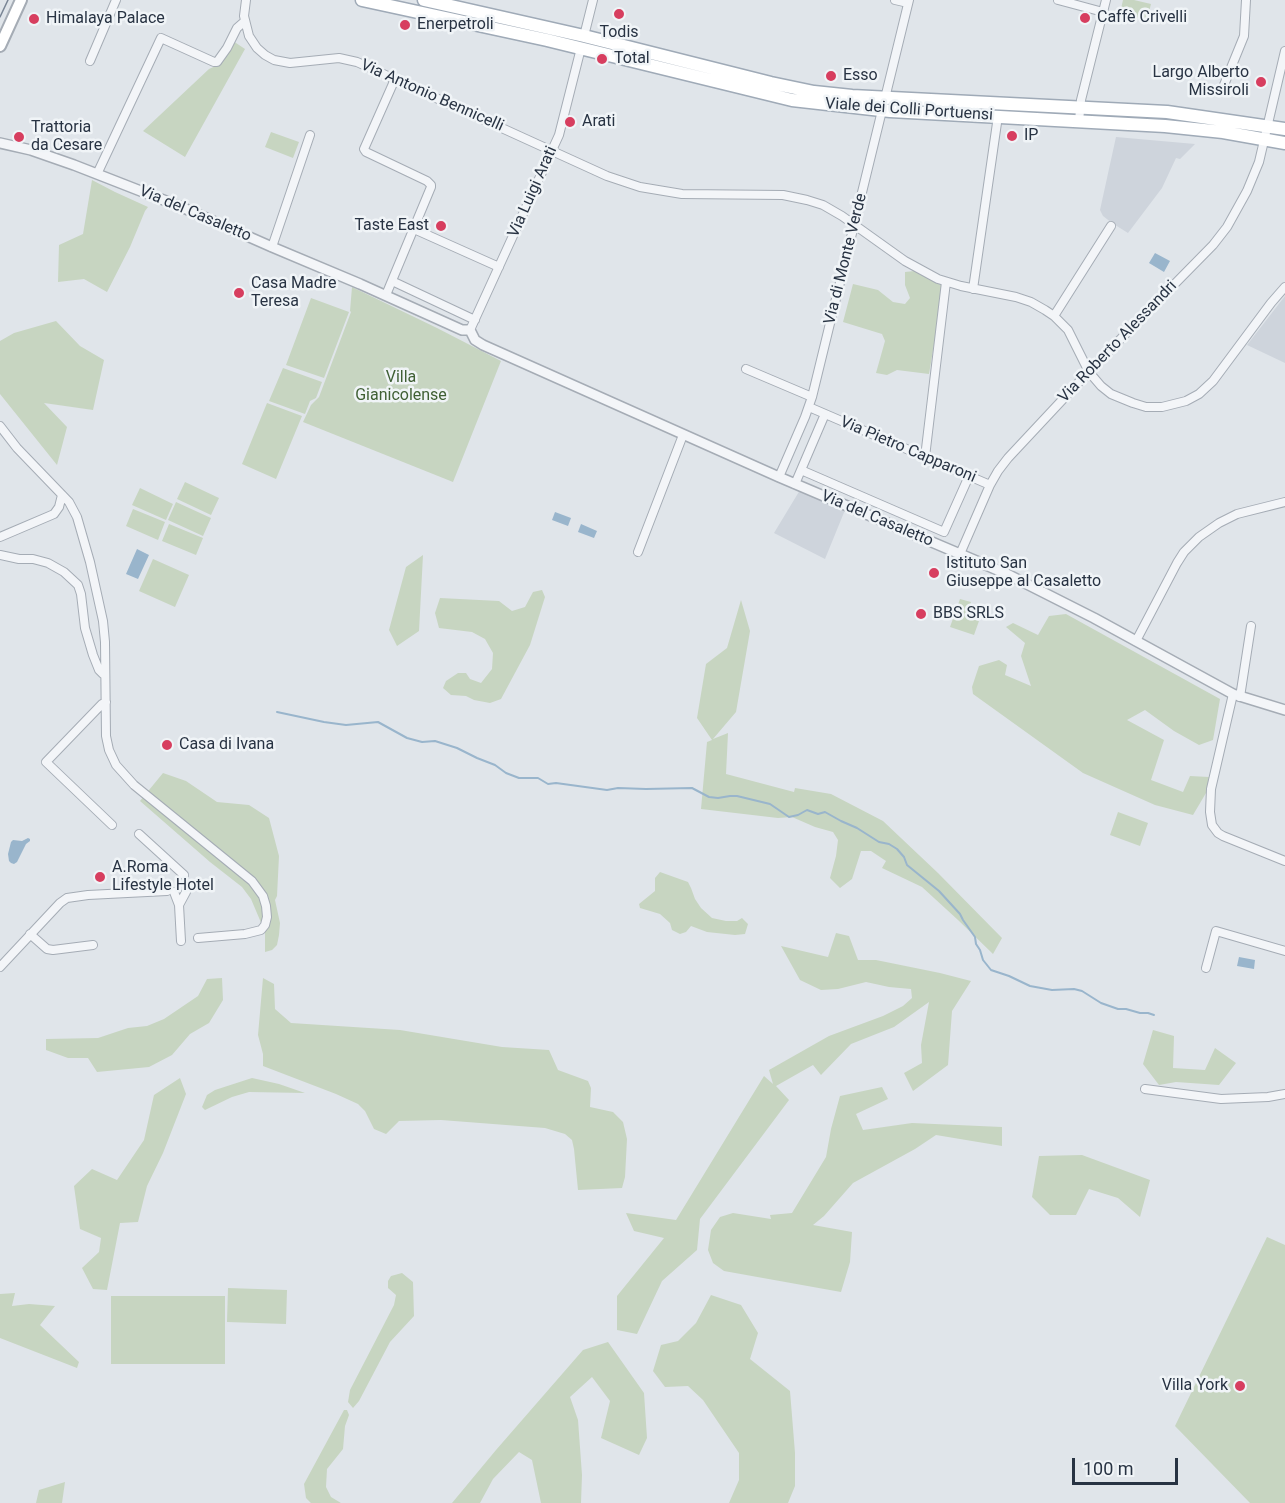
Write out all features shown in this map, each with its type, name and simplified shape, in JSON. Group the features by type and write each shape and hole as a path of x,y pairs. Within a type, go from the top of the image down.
{"main road":[{"path":"0,46 21,0"},
{"name":"Viale dei Colli Portuensi","path":"362,0 455,14 583,42 742,82 792,100 882,110 1266,132 1285,129"},
{"name":"Viale dei Colli Portuensi","path":"424,0 455,14"},
{"name":"Viale dei Colli Portuensi","path":"742,82 771,83 828,94 1167,112 1266,132 1285,143"}],"street":[{"path":"90,60 116,0"},
{"name":"Via Antonio Bennicelli","path":"246,0 245,21 249,36 254,44 274,60 290,63 333,58 363,64 607,176 640,187 682,194 789,196 823,206 905,261 946,282 1027,300 1054,316 1071,334 1089,372 1109,393 1133,404 1162,407 1190,400 1199,394 1210,385 1285,287"},
{"name":"Via Luigi Arati","path":"470,330 563,123 592,0"},
{"path":"895,0 908,2"},
{"path":"1058,0 1103,12"},
{"path":"1079,120 1080,106 1106,0"},
{"path":"1224,85 1244,36 1246,0"},
{"name":"Via di Monte Verde","path":"779,477 812,397 908,2"},
{"path":"98,171 161,38 218,62 237,28 245,21"},
{"name":"Via Roberto Alessandri","path":"960,554 990,485 1008,458 1224,232 1237,212 1252,180 1285,51"},
{"path":"386,295 431,185 364,149 395,79"},
{"path":"973,289 998,116"},
{"path":"272,248 310,135"},
{"name":"Via del Casaletto","path":"0,143 31,150 74,165 179,206 462,330 470,330 472,337 483,345 683,435 1013,577 1236,696 1285,710"},
{"path":"1054,316 1111,226"},
{"path":"414,229 499,267"},
{"path":"392,281 475,320"},
{"path":"925,457 946,282"},
{"path":"746,369 812,397"},
{"name":"Via Pietro Capparoni","path":"809,407 990,485"},
{"path":"795,484 825,414"},
{"path":"0,426 22,453 69,502 76,513 103,621 106,736 116,765 134,785 252,881 263,896 266,906 266,921 263,929 257,932 198,938"},
{"path":"638,552 683,435"},
{"path":"801,470 944,532 969,476"},
{"path":"0,537 54,514 59,507 62,495"},
{"path":"1136,641 1177,563 1192,543 1207,531 1237,514 1285,502"},
{"path":"0,555 48,563 64,572 78,585 85,628 93,655 99,670 105,674"},
{"path":"1251,626 1236,696 1211,789 1211,820 1215,830 1223,836 1285,861"},
{"path":"106,702 46,762 112,825"},
{"path":"139,834 184,875"},
{"path":"0,967 67,898 171,892 179,904 181,941"},
{"path":"179,904 186,892"},
{"path":"1206,968 1216,931 1285,951"},
{"path":"30,934 50,950 93,945"},
{"path":"1144,1089 1221,1099 1268,1098 1285,1094"}],"shaded area":[{"path":"1116,137 1195,144 1180,159 1176,158 1162,188 1128,233 1103,216 1100,210"},
{"path":"1285,296 1285,363 1247,345"},
{"path":"800,490 845,510 825,559 774,533"}],"green space":[{"path":"1123,0 1151,4 1147,20 1120,13"},
{"path":"233,41 245,49 185,157 143,131 209,69 218,65"},
{"path":"271,132 299,142 293,158 265,147"},
{"path":"92,180 148,207 107,292 84,279 58,282 59,245 83,234"},
{"path":"914,271 941,285 943,291 929,374 897,370 887,375 876,373 885,341 882,334 843,322 853,284 878,290 893,302 905,304 910,298 905,285 905,272"},
{"name":"Villa Gianicolense","path":"352,287 501,361 453,482 303,422 311,405 319,397 351,312"},
{"path":"311,298 349,312 324,378 286,365"},
{"path":"56,321 80,346 104,360 93,410 44,403 67,427 57,465 0,394 0,341 14,333"},
{"path":"283,368 322,382 316,398 310,401 305,414 269,401"},
{"path":"267,403 302,416 276,479 242,464"},
{"path":"185,482 219,498 211,515 177,499"},
{"path":"140,488 173,504 166,520 132,505"},
{"path":"176,502 211,518 203,536 168,520"},
{"path":"133,509 165,522 158,540 126,526"},
{"path":"169,524 203,538 196,555 162,541"},
{"path":"423,555 419,631 397,646 389,630 406,567"},
{"path":"153,559 189,575 175,607 139,591"},
{"path":"542,590 545,597 530,645 501,699 490,703 474,700 466,696 451,695 443,688 446,681 458,673 466,673 470,679 481,683 492,669 493,653 485,639 472,632 439,628 435,613 440,598 499,601 512,611 525,607 533,592"},
{"path":"960,599 971,602 966,617 979,621 974,635 950,627"},
{"path":"741,600 750,631 736,712 713,739 728,733 726,774 794,792 795,788 831,794 883,821 1002,938 993,954 922,887 882,868 886,861 871,851 861,851 852,879 840,888 830,878 838,840 833,832 792,817 778,818 701,809 707,742 712,740 697,718 706,664 727,648"},
{"path":"1066,614 1220,699 1213,740 1199,745 1174,731 1145,710 1127,720 1164,740 1151,780 1183,792 1190,776 1209,777 1206,793 1193,815 1155,805 1083,773 973,694 972,687 979,666 999,660 1007,665 1005,675 1031,686 1021,656 1025,643 1006,627 1013,623 1038,635 1049,616"},
{"path":"163,773 186,781 217,802 249,805 269,818 279,856 275,900 280,923 277,945 272,950 265,952 265,932 251,899 242,887 140,801"},
{"path":"1118,812 1148,823 1140,846 1110,835"},
{"path":"660,872 688,882 701,908 712,918 737,921 742,918 748,924 745,934 707,932 691,926 686,932 680,934 672,930 670,923 660,914 640,908 639,904 655,891 655,878"},
{"path":"836,933 849,936 858,960 876,960 971,981 952,1011 948,1065 913,1091 904,1073 922,1063 921,1045 929,1002 894,1027 851,1044 821,1075 813,1065 776,1086 789,1100 700,1219 697,1250 662,1281 637,1334 617,1330 617,1296 664,1238 634,1231 626,1213 676,1220 764,1076 773,1084 769,1070 829,1036 883,1016 903,1006 912,998 911,989 866,982 838,989 821,990 800,980 781,946 828,957"},
{"path":"222,978 223,1000 209,1023 190,1034 172,1055 149,1067 97,1072 88,1058 68,1058 46,1050 46,1039 98,1038 128,1028 147,1026 164,1019 198,996 207,979"},
{"path":"263,978 274,984 275,1009 291,1023 400,1030 502,1047 549,1050 558,1070 588,1081 591,1088 590,1107 613,1112 623,1122 627,1139 625,1177 622,1188 578,1190 572,1140 565,1134 545,1128 441,1120 399,1121 386,1134 374,1129 365,1111 358,1104 263,1066 263,1054 258,1035"},
{"path":"1153,1030 1174,1036 1173,1068 1205,1070 1215,1048 1236,1063 1219,1085 1176,1082 1159,1085 1143,1064"},
{"path":"180,1078 186,1094 163,1153 147,1186 138,1222 120,1223 107,1290 93,1289 82,1268 99,1252 101,1238 80,1229 74,1186 92,1169 117,1180 144,1140 154,1095"},
{"path":"252,1078 305,1093 249,1092 232,1097 205,1110 202,1107 207,1095 215,1090"},
{"path":"882,1087 888,1099 856,1114 863,1130 912,1123 1002,1127 1002,1146 936,1135 853,1183 813,1225 852,1232 850,1262 841,1292 724,1271 713,1263 708,1250 711,1230 720,1217 733,1213 771,1219 770,1215 792,1213 826,1157 840,1096"},
{"path":"1082,1155 1150,1180 1140,1217 1118,1198 1089,1189 1076,1215 1050,1215 1032,1197 1039,1156"},
{"name":"Villa York","path":"1267,1237 1285,1245 1285,1503 1250,1503 1175,1426"},
{"path":"402,1273 413,1282 414,1316 390,1342 359,1401 353,1408 348,1402 350,1390 394,1305 396,1295 388,1288 388,1281 391,1276"},
{"path":"228,1288 287,1290 286,1324 227,1322"},
{"path":"15,1293 12,1306 29,1304 55,1306 40,1325 79,1362 77,1368 0,1338 0,1294"},
{"path":"711,1295 741,1305 758,1333 750,1359 790,1391 795,1486 788,1503 729,1503 739,1480 739,1453 703,1400 688,1386 665,1387 653,1371 661,1345 678,1341 696,1323"},
{"path":"111,1296 225,1296 225,1364 111,1364"},
{"path":"608,1342 644,1393 647,1438 639,1455 601,1438 610,1401 592,1377 570,1397 578,1420 582,1475 581,1503 541,1503 532,1460 519,1452 493,1479 480,1503 452,1503 583,1350"},
{"path":"344,1410 347,1410 349,1415 345,1426 343,1449 327,1469 326,1487 331,1497 341,1503 311,1503 306,1498 304,1484"},
{"path":"65,1482 62,1503 36,1503 39,1490"}],"water":[{"path":"1155,253 1170,261 1164,272 1149,263"},
{"path":"555,512 571,518 568,526 552,520"},
{"path":"581,524 597,531 594,538 578,532"},
{"path":"137,549 149,555 138,579 126,574"},
{"path":"28,838 30,841 26,844 17,862 11,863 8,854 11,842"},
{"path":"1239,957 1255,960 1254,969 1237,966"}],"waterway":[{"path":"277,712 346,725 378,722 407,738 422,742 435,741 457,748 495,765 506,773 519,778 538,778 548,784 556,783 607,790 692,788 709,797 737,796 770,804 789,817 807,810 818,814 825,812 879,842 897,849 907,865 939,891 960,914 975,937 983,960 991,970 1030,986 1052,990 1074,989 1118,1009 1154,1015"}],"tram line":[{"path":"0,17 8,0"}],"place":[{"name":"Todis","path":"619,14"},
{"name":"Caffè Crivelli","path":"1085,18"},
{"name":"Himalaya Palace","path":"34,19"},
{"name":"Enerpetroli","path":"405,25"},
{"name":"Total","path":"602,59"},
{"name":"Esso","path":"831,76"},
{"name":"Largo Alberto Missiroli","path":"1261,82"},
{"name":"Arati","path":"570,122"},
{"name":"IP","path":"1012,136"},
{"name":"Trattoria da Cesare","path":"19,137"},
{"name":"Taste East","path":"441,226"},
{"name":"Casa Madre Teresa","path":"239,293"},
{"name":"Istituto San Giuseppe al Casaletto","path":"934,573"},
{"name":"BBS SRLS","path":"921,614"},
{"name":"Casa di Ivana","path":"167,745"},
{"name":"A.Roma Lifestyle Hotel","path":"100,877"},
{"name":"Villa York","path":"1240,1386"}]}
